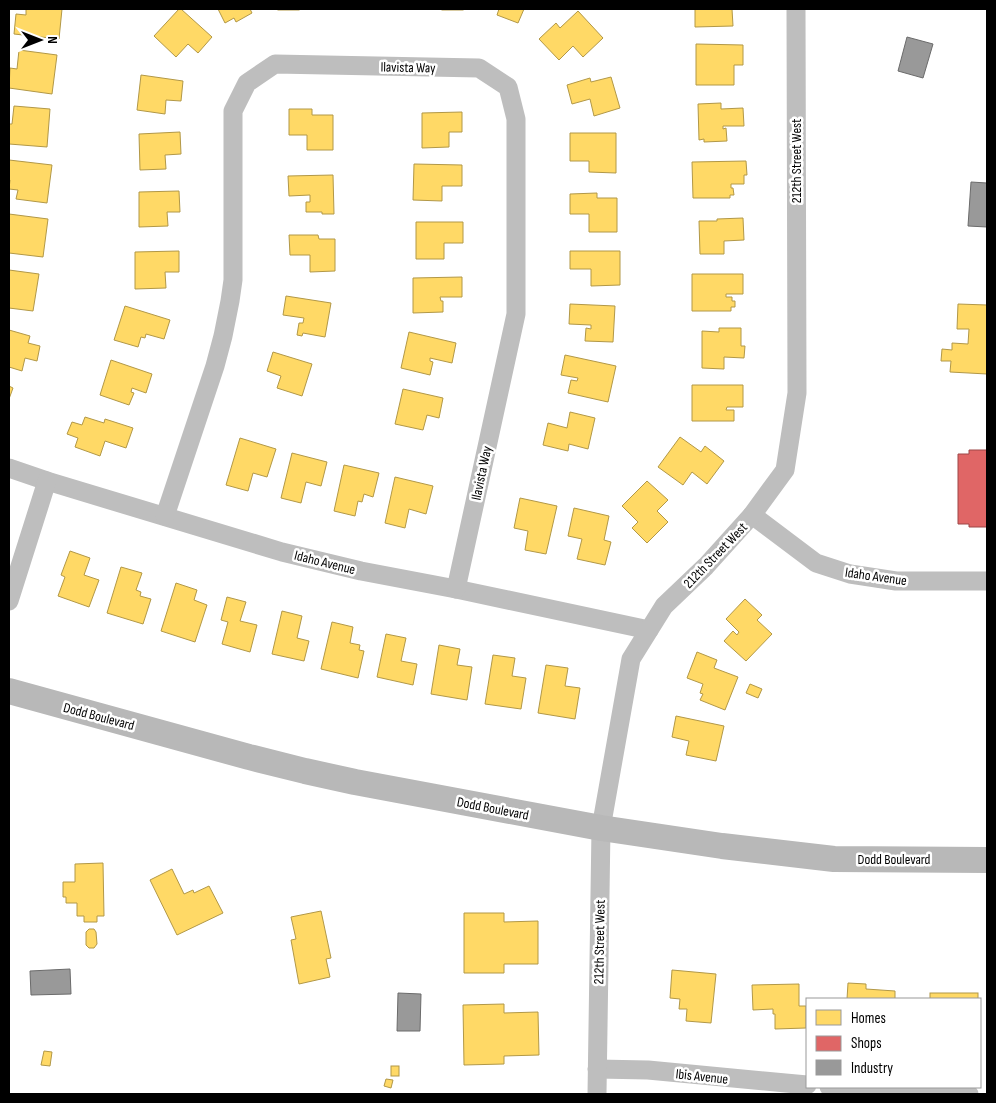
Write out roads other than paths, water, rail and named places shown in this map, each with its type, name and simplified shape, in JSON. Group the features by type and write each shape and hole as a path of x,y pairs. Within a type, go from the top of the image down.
{"main road":[{"name":"Dodd Boulevard","path":"9,691 305,771 354,782 601,828 722,846 834,859 987,860"}],"street":[{"name":"212th Street West","path":"597,1094 601,828 631,659 664,606 706,566 752,515 785,470 797,393 796,9"},
{"name":"Ilavista Way","path":"165,516 215,366 230,301 233,280 233,111 247,83 275,64 479,68 508,87 516,119 516,314 456,589"},
{"name":"Idaho Avenue","path":"9,468 46,481 282,552 362,571 649,630"},
{"path":"9,600 46,481"},
{"name":"Idaho Avenue","path":"752,515 816,563 850,574 896,581 987,581"},
{"name":"Ibis Avenue","path":"597,1069 648,1070 806,1085"},
{"path":"849,1088 970,1094"}]}
